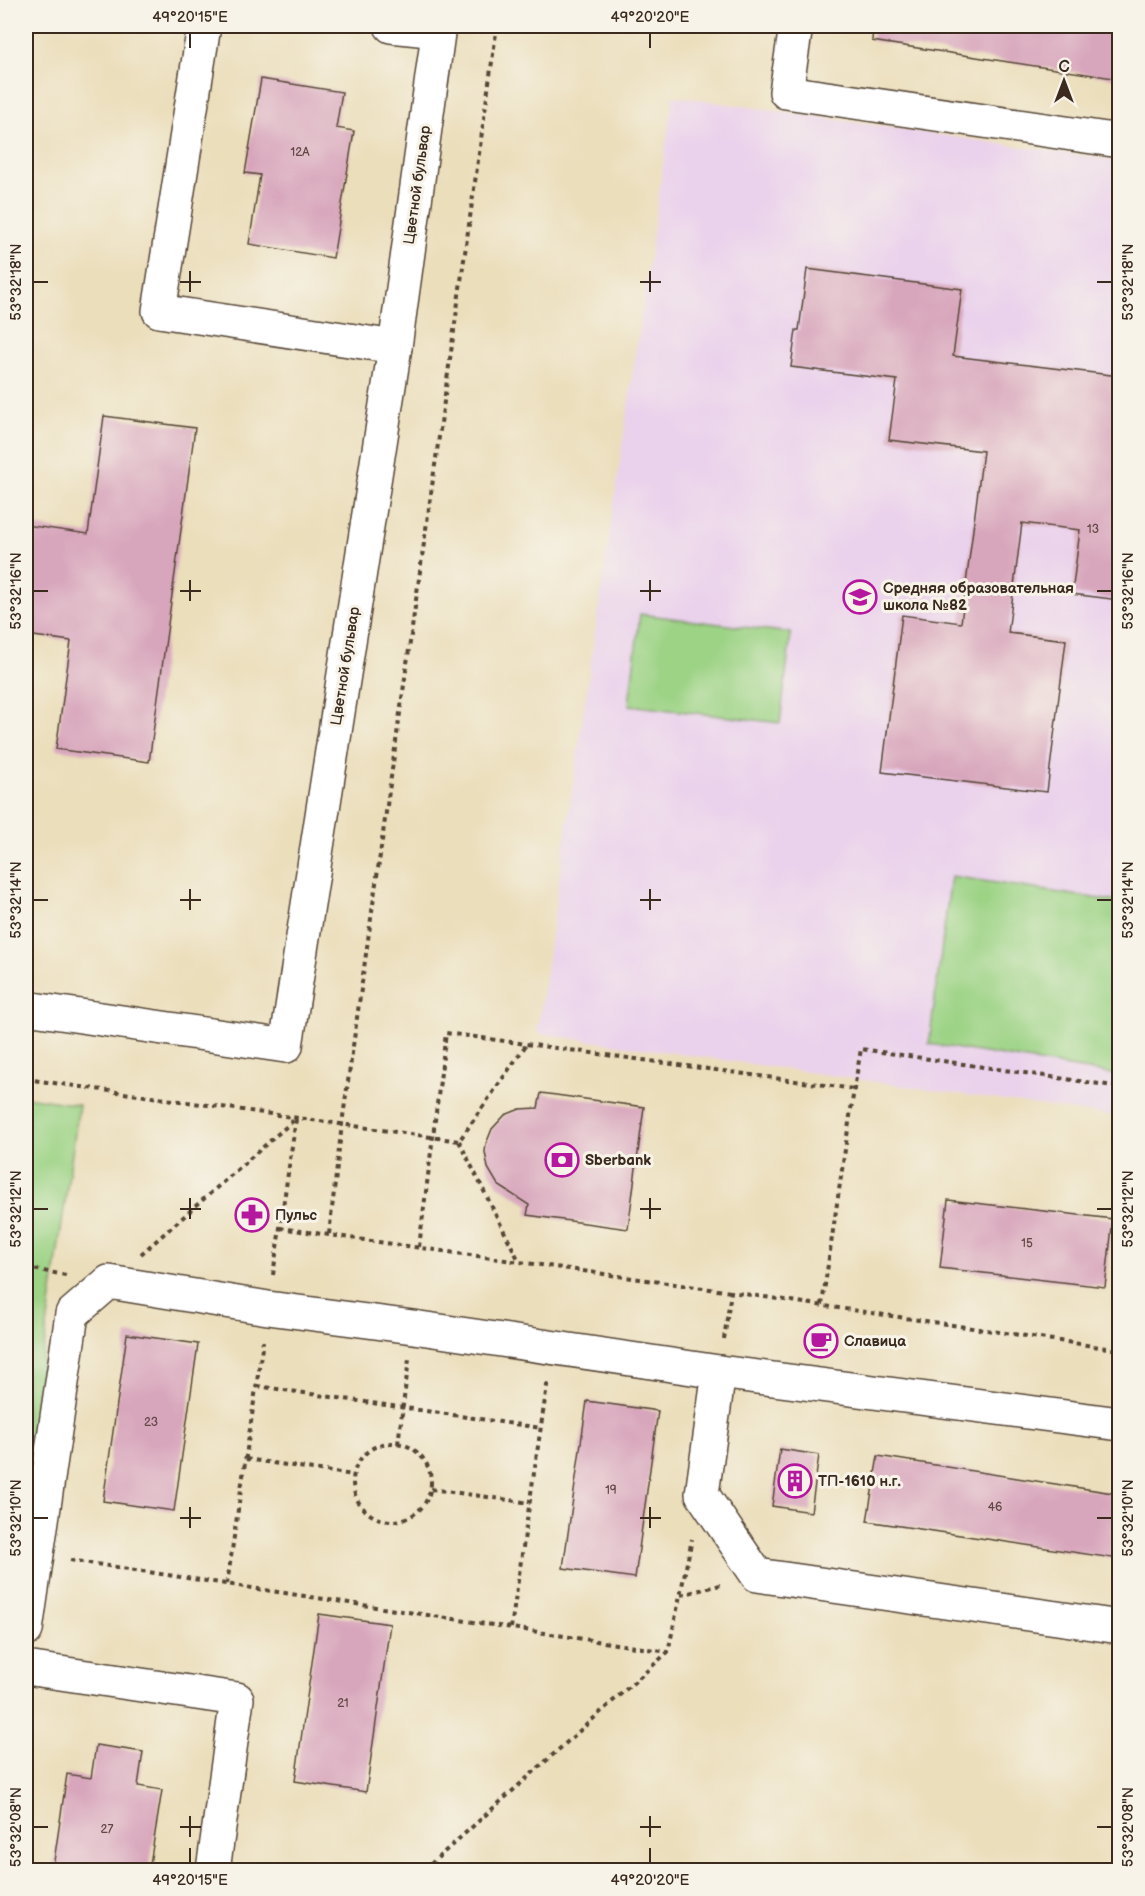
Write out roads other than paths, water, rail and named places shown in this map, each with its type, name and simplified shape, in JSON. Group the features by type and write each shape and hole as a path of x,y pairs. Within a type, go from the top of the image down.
{"street":[{"path":"204,26 159,311 395,347"},
{"path":"391,26 439,28"},
{"path":"796,26 786,92 1119,141"},
{"name":"Цветной бульвар","path":"26,1008 286,1046 395,347 439,28"},
{"path":"26,1630 36,1555 37,1475 72,1314 108,1282 268,1308 719,1372 1119,1424"},
{"path":"719,1372 702,1494 757,1575 1119,1627"},
{"path":"26,1668 237,1699 213,1870"}],"place":[{"name":"Средняя образовательная школа №82","path":"860,597"},
{"name":"Sberbank","path":"562,1160"},
{"name":"Пульс","path":"252,1215"},
{"name":"Славица","path":"821,1341"},
{"name":"ТП-1610 н.г.","path":"795,1481"}]}
